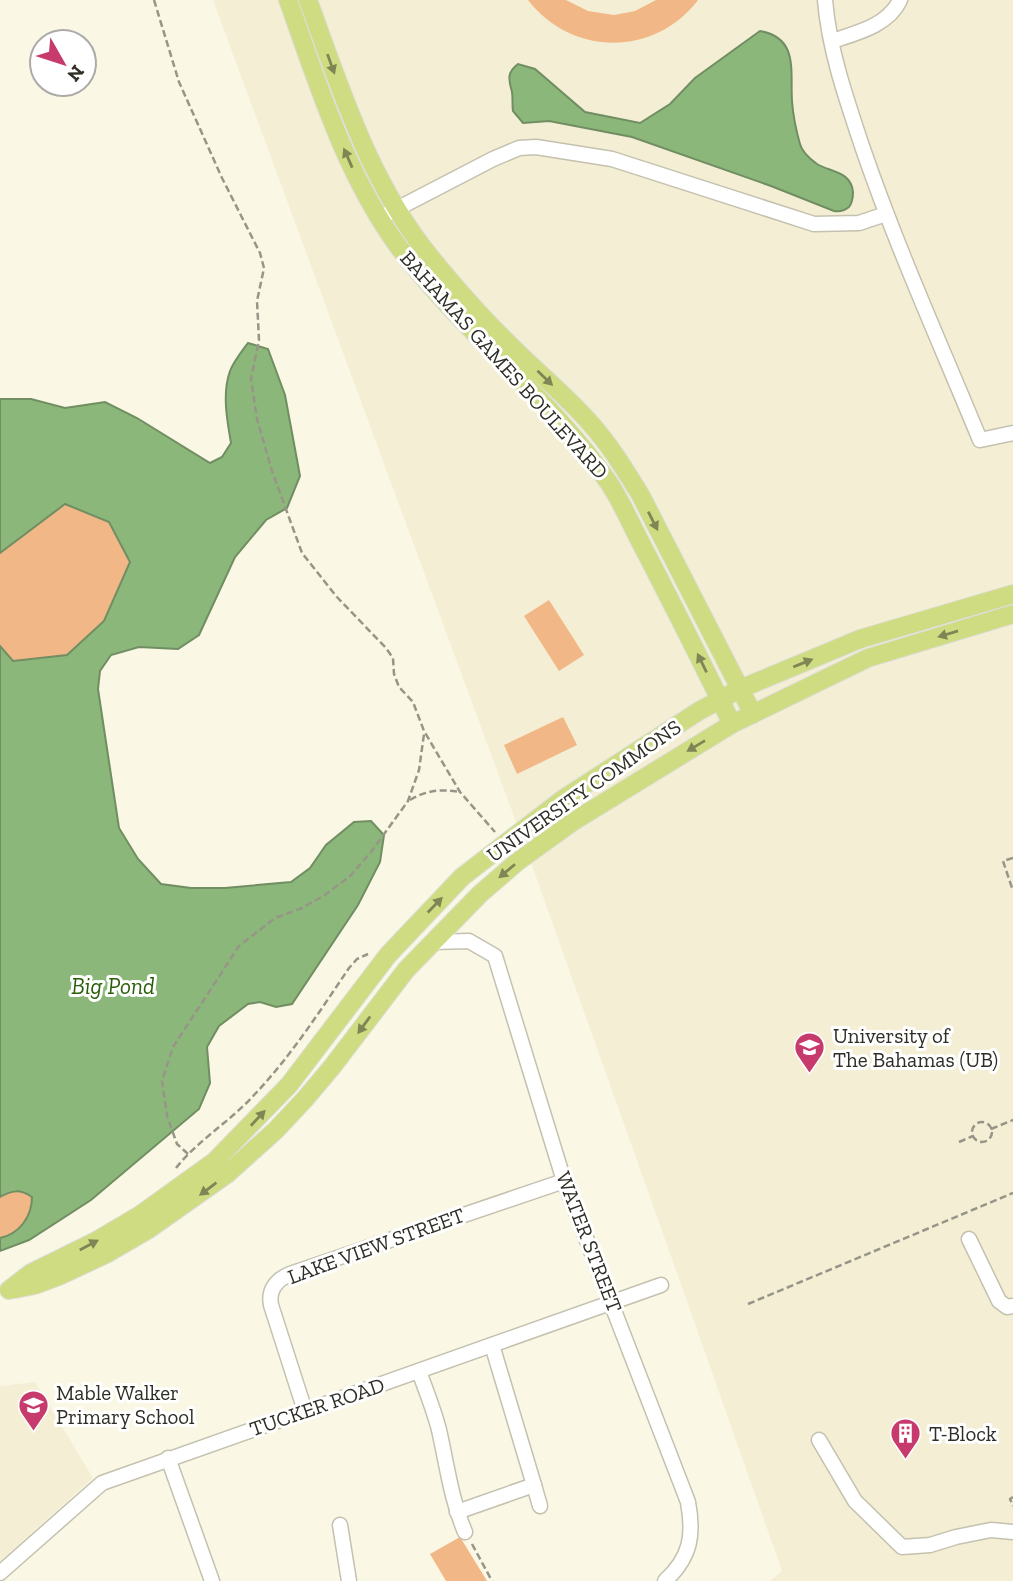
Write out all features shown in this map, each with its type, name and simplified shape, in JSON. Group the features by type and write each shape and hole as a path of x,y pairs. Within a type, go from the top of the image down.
{"main road":[{"name":"BAHAMAS GAMES BOULEVARD","path":"288,0 350,164 388,213 507,343 574,406 606,443 640,494 752,713"},
{"name":"BAHAMAS GAMES BOULEVARD","path":"308,0 399,246 446,303 578,441 611,485 732,724"},
{"path":"556,418 574,406"},
{"name":"UNIVERSITY COMMONS","path":"4,1291 140,1215 215,1161 289,1085 384,960 462,877 593,779 740,689 860,639 1013,594"},
{"name":"UNIVERSITY COMMONS","path":"4,1291 35,1285 106,1254 159,1223 227,1174 306,1099 406,971 480,894 517,862 574,821 752,713 868,659 1013,614"}],"street":[{"path":"825,0 827,23 853,118 886,214 980,440 1013,433"},
{"path":"832,41 879,22 891,14 900,0"},
{"path":"388,213 493,159 519,148 536,147 612,159 814,224 859,223 886,214"},
{"name":"WATER STREET","path":"433,942 469,941 495,956 564,1181 690,1512 692,1533 689,1544 678,1567 665,1581"},
{"name":"LAKE VIEW STREET","path":"305,1411 271,1305 270,1295 276,1282 290,1274 564,1181"},
{"path":"969,1238 999,1301 1007,1307 1013,1306"},
{"name":"TUCKER ROAD","path":"0,1573 102,1482 661,1285"},
{"path":"492,1345 540,1506"},
{"path":"419,1371 438,1428 447,1476 465,1532"},
{"path":"819,1440 855,1502 902,1547 930,1545 957,1536 991,1530 1013,1532"},
{"path":"169,1458 212,1581"},
{"path":"457,1512 534,1485"},
{"path":"340,1525 349,1581"}],"path":[{"path":"154,0 179,82 222,178 260,253 264,268 257,301 259,340 251,379 257,419 272,471 302,554 393,658 399,687 412,702 424,731 444,765 460,792 503,844"},
{"path":"188,1154 177,1144 167,1116 162,1081 173,1047 218,976 253,933 275,918 302,908 325,895 350,876 371,852 408,801 419,770 424,731"},
{"path":"408,801 422,793 438,789 460,792"},
{"path":"1013,858 1003,862 1013,891"},
{"path":"173,1172 188,1154 255,1095 357,959 366,953 384,960"},
{"path":"991,1129 1013,1120"},
{"path":"985,1123 991,1129 990,1137 983,1142 973,1136 976,1124 985,1123"},
{"path":"959,1142 973,1136"},
{"path":"748,1304 1013,1193"},
{"path":"1013,1497 1010,1499 1013,1506"},
{"path":"465,1532 492,1581"}],"shaded area":[{"path":"213,0 1013,0 1013,1581 770,1581 782,1571 530,860"},
{"path":"528,0 566,0 588,11 614,15 635,11 656,0 698,0 680,19 659,32 637,40 613,43 590,40 567,32 546,19"},
{"path":"65,504 109,522 130,562 104,621 66,655 13,661 0,646 0,553"},
{"path":"549,600 584,655 559,671 524,616"},
{"path":"563,717 577,745 517,774 504,745"},
{"path":"10,1191 23,1191 32,1197 32,1210 19,1228 0,1238 0,1197"},
{"name":"Mable Walker Primary School","path":"35,1382 93,1478 0,1561 0,1386"},
{"path":"460,1537 487,1581 446,1581 430,1554"}],"water":[{"path":"760,31 772,35 787,48 790,57 793,112 801,147 817,164 848,180 853,195 849,207 845,209 834,211 632,137 549,121 523,123 513,111 509,77 518,64 535,69 585,112 640,123 670,104 695,78"},
{"name":"Big Pond","path":"248,343 268,349 285,395 300,476 287,508 266,520 235,557 199,635 178,649 139,647 111,655 100,671 98,689 119,828 138,859 161,884 191,888 291,882 310,868 326,845 354,822 371,821 384,835 380,862 358,905 292,1004 276,1007 260,1002 248,1004 219,1026 207,1047 210,1083 199,1109 91,1200 29,1240 0,1251 0,1238 13,1233 23,1224 30,1211 32,1197 16,1191 0,1197 0,646 13,661 67,655 104,621 130,562 109,522 65,504 0,553 0,399 31,399 65,408 105,402 137,418 210,463 222,457 231,443 226,388 230,371"}],"place":[{"name":"University of The Bahamas (UB)","path":"810,1075"},
{"name":"Mable Walker Primary School","path":"33,1432"},
{"name":"T-Block","path":"906,1461"}]}
